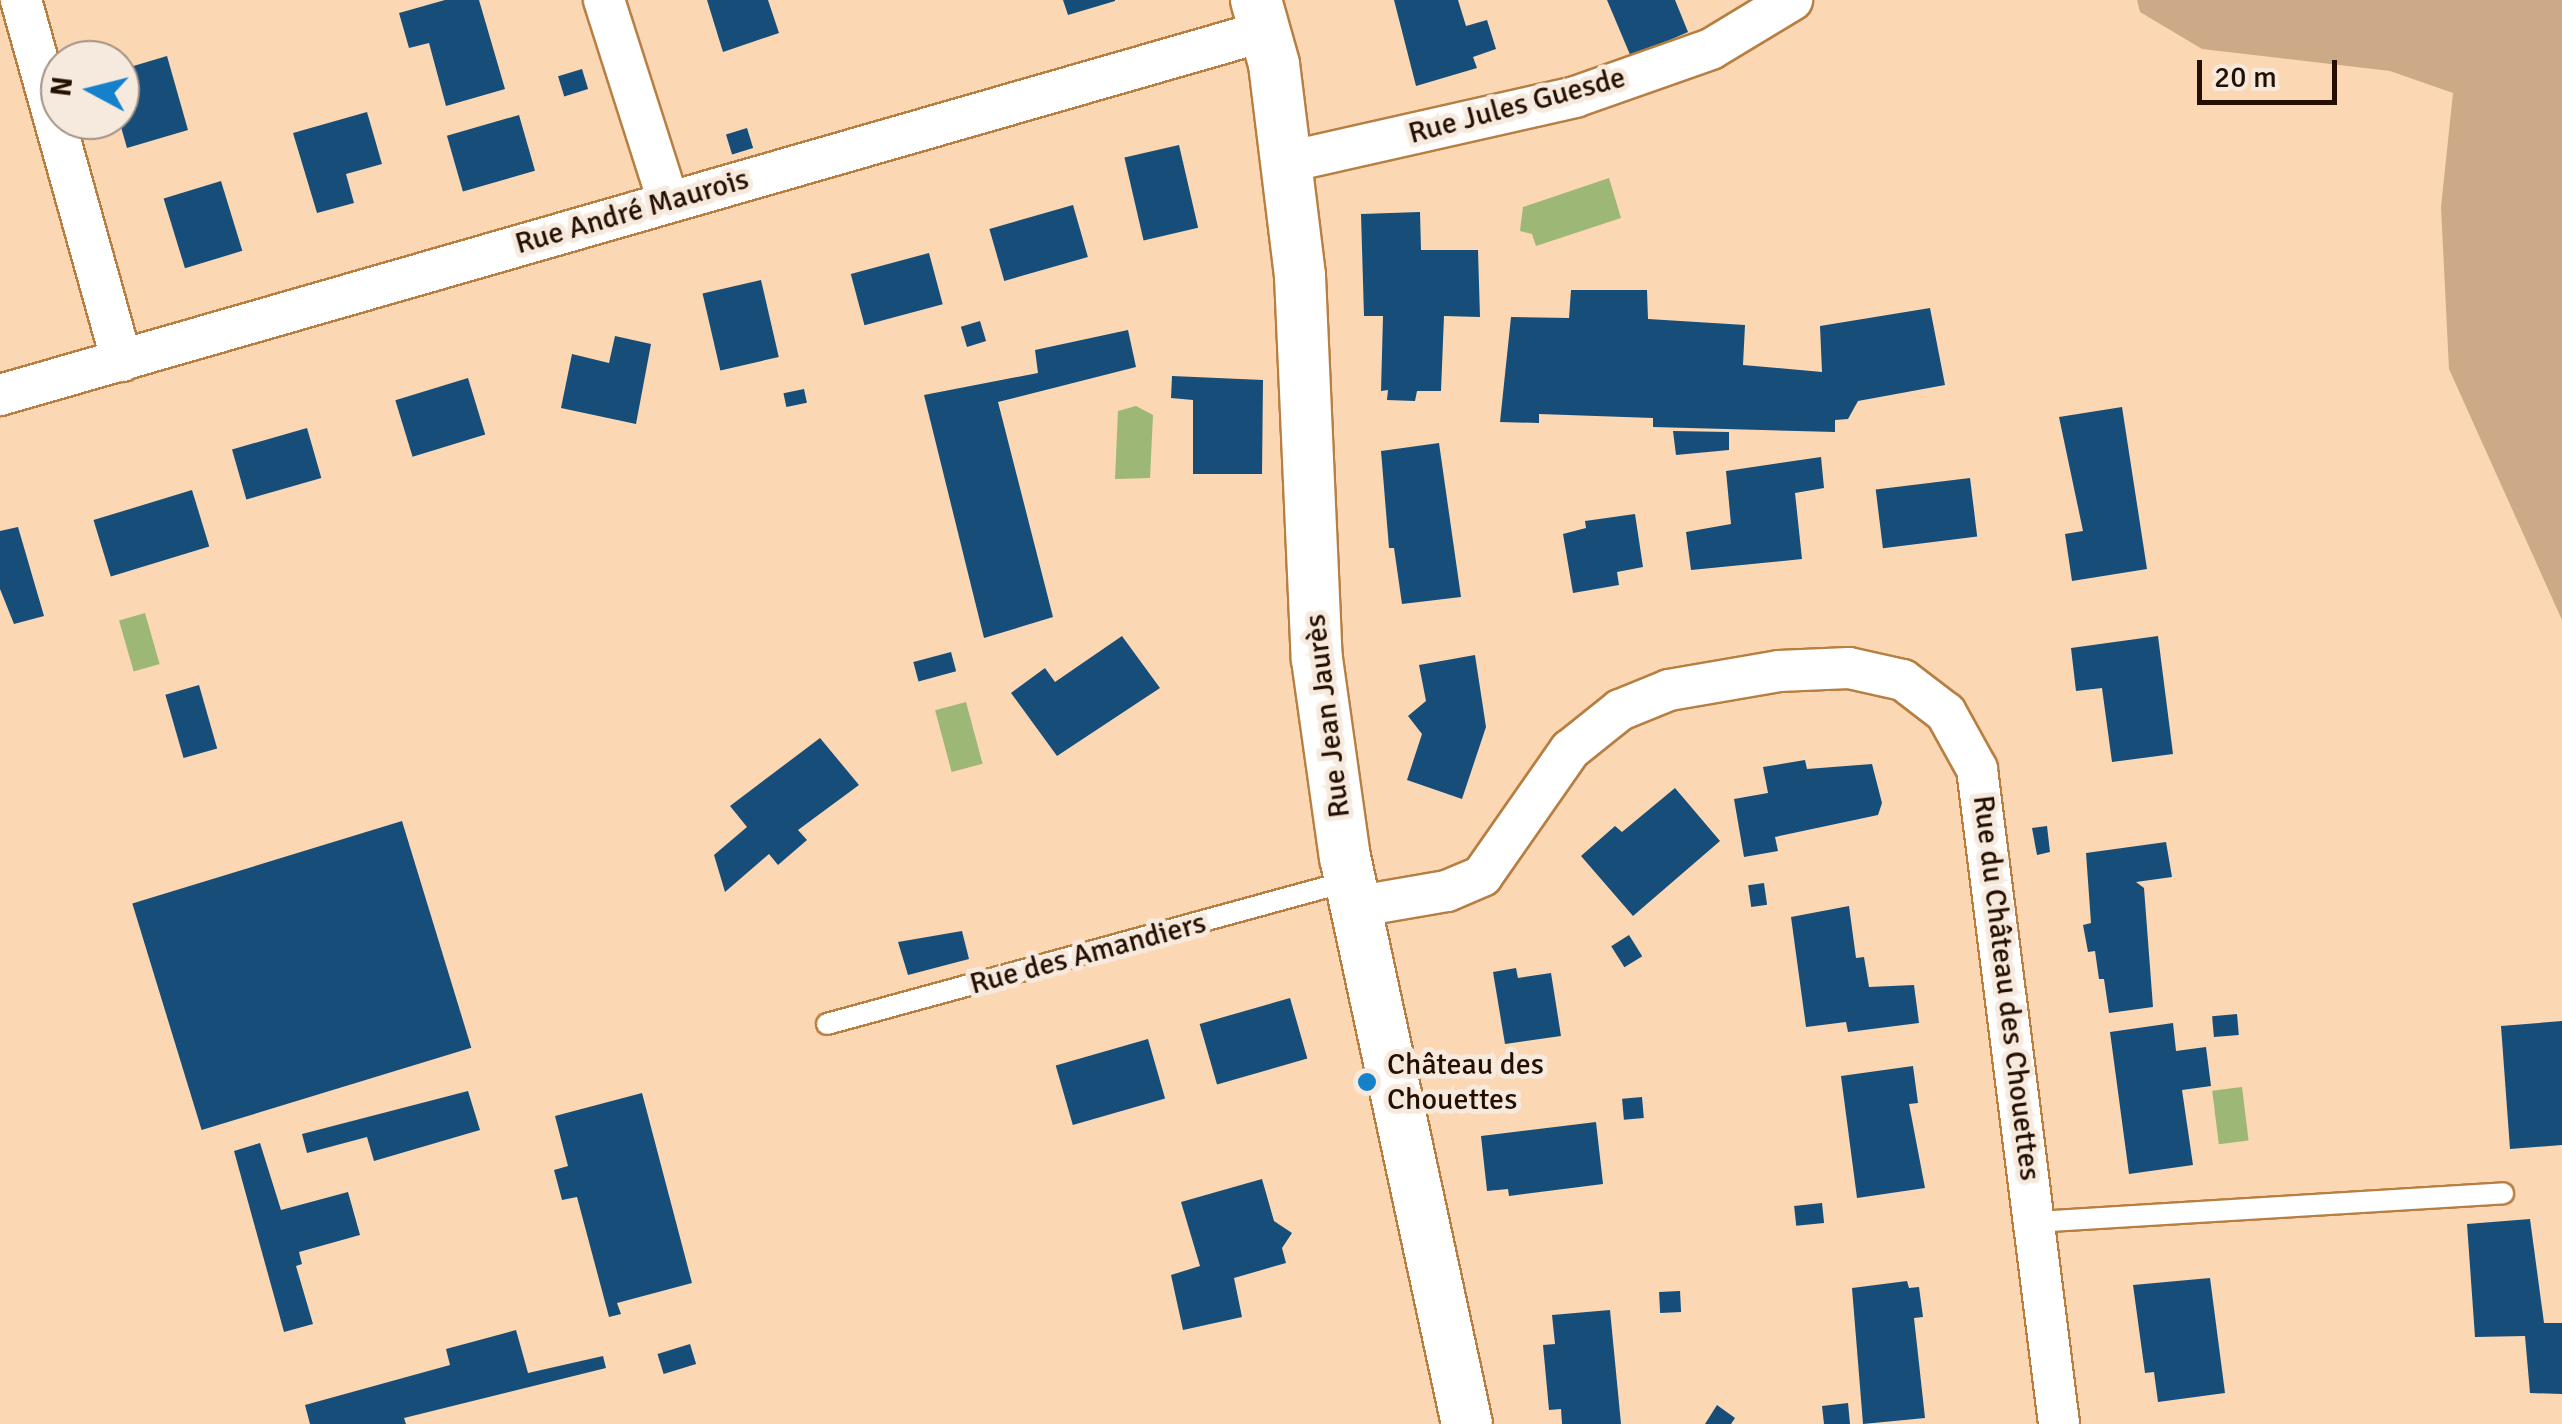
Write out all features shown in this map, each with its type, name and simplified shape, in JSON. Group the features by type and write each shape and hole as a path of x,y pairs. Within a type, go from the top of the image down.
{"street":[{"path":"21,0 122,362"},
{"path":"604,0 668,201"},
{"name":"Rue Jules Guesde","path":"1287,162 1576,97 1711,48 1792,0"},
{"name":"Rue André Maurois","path":"0,396 668,201 1260,15"},
{"name":"Rue Jean Jaurès","path":"1260,15 1287,162 1300,276 1317,659 1352,894 1467,1424"},
{"name":"Rue du Château des Chouettes","path":"1352,894 1447,891 1482,876 1570,750 1620,710 1668,690 1778,671 1849,668 1902,680 1946,714 1977,769 2060,1424"}],"lane":[{"name":"Rue des Amandiers","path":"827,1024 1352,894"},
{"path":"2035,1222 2503,1193"}],"shaded area":[{"path":"2137,0 2562,0 2562,620 2449,369 2441,207 2453,93 2390,71 2202,49 2140,12"},
{"path":"1609,178 1621,218 1536,246 1532,234 1520,231 1523,207"},
{"path":"1136,406 1153,415 1150,478 1115,479 1118,411"},
{"path":"145,613 160,664 134,671 119,620"},
{"path":"966,702 983,764 952,772 935,710"},
{"path":"2242,1087 2249,1141 2219,1144 2212,1091"}],"building":[{"path":"445,0 479,0 505,89 446,106 429,43 409,48 399,13"},
{"path":"707,0 768,0 779,33 723,52"},
{"path":"1063,0 1115,0 1115,1 1068,15"},
{"path":"1394,0 1458,0 1466,26 1487,20 1496,49 1473,57 1477,68 1416,86"},
{"path":"1607,0 1675,0 1688,32 1631,57"},
{"path":"167,56 188,130 127,148 125,140 140,140 140,64"},
{"path":"582,69 588,89 564,96 558,76"},
{"path":"367,112 382,164 346,174 354,203 317,213 293,133"},
{"path":"519,115 535,171 463,191 447,136"},
{"path":"747,128 753,148 732,155 726,134"},
{"path":"1179,145 1198,228 1144,240 1124,158"},
{"path":"221,181 242,251 185,268 164,199"},
{"path":"1073,205 1088,257 1004,281 989,229"},
{"path":"1420,212 1421,250 1478,250 1480,317 1444,316 1441,391 1417,391 1415,401 1387,400 1388,390 1381,391 1383,316 1364,316 1361,214"},
{"path":"929,253 943,304 864,325 851,274"},
{"path":"761,280 779,357 720,370 703,293"},
{"path":"1571,290 1647,290 1648,319 1745,325 1743,365 1822,372 1820,326 1930,308 1945,385 1858,401 1848,419 1835,420 1835,432 1653,427 1653,418 1539,414 1539,423 1500,422 1511,317 1569,318"},
{"path":"980,321 986,341 967,347 961,327"},
{"path":"1128,330 1136,367 998,402 1053,617 984,638 924,395 1038,373 1035,350"},
{"path":"615,336 651,344 636,424 561,408 572,354 609,363"},
{"path":"1172,376 1263,380 1262,474 1193,474 1193,400 1171,398"},
{"path":"468,378 485,434 413,457 395,400"},
{"path":"804,389 807,403 786,407 783,393"},
{"path":"2122,407 2147,569 2072,581 2065,534 2083,531 2059,417"},
{"path":"307,428 321,478 246,499 232,449"},
{"path":"1673,431 1729,432 1729,450 1676,455"},
{"path":"1439,443 1461,597 1402,604 1394,548 1389,548 1381,451"},
{"path":"1821,457 1824,488 1795,493 1802,559 1691,570 1686,532 1731,524 1726,471"},
{"path":"1970,478 1977,537 1883,548 1876,490"},
{"path":"192,490 209,546 111,577 94,520"},
{"path":"1635,514 1643,567 1617,572 1619,585 1573,593 1563,534 1586,528 1585,521"},
{"path":"18,527 44,616 14,624 0,589 0,531"},
{"path":"1122,636 1160,688 1057,756 1011,693 1045,668 1055,682"},
{"path":"2158,636 2173,754 2112,762 2102,688 2076,691 2071,648"},
{"path":"951,652 956,671 919,681 913,662"},
{"path":"1475,655 1486,727 1462,799 1407,780 1422,734 1408,716 1426,701 1419,665"},
{"path":"199,685 217,748 184,758 165,695"},
{"path":"820,738 859,785 798,830 807,840 778,865 769,854 725,892 714,855 747,827 730,806"},
{"path":"1805,760 1807,769 1872,764 1882,803 1878,815 1775,837 1778,851 1744,857 1734,799 1768,793 1763,767"},
{"path":"1675,788 1720,841 1633,916 1581,856 1615,826 1622,832"},
{"path":"402,821 471,1048 202,1130 132,903"},
{"path":"2047,826 2050,852 2037,855 2032,828"},
{"path":"2166,842 2172,877 2136,882 2144,888 2153,1007 2109,1013 2104,979 2099,979 2095,951 2088,952 2083,925 2091,923 2086,853"},
{"path":"1764,883 1767,905 1751,907 1748,885"},
{"path":"1849,906 1856,958 1864,957 1869,987 1914,985 1919,1023 1848,1032 1846,1022 1806,1027 1791,917"},
{"path":"962,931 969,959 908,975 898,942"},
{"path":"1629,935 1642,956 1624,967 1611,946"},
{"path":"1516,968 1518,978 1551,973 1561,1036 1505,1044 1493,972"},
{"path":"1290,998 1307,1059 1217,1084 1200,1024"},
{"path":"2237,1014 2239,1035 2214,1037 2212,1016"},
{"path":"2562,1021 2562,1145 2510,1149 2501,1026"},
{"path":"2173,1023 2176,1051 2206,1047 2211,1086 2182,1090 2193,1165 2129,1174 2110,1032"},
{"path":"1148,1039 1165,1099 1073,1125 1056,1065"},
{"path":"1913,1066 1918,1103 1909,1104 1925,1188 1857,1198 1841,1076"},
{"path":"468,1091 480,1130 374,1161 367,1137 307,1153 302,1134"},
{"path":"642,1093 692,1283 617,1303 621,1314 609,1317 577,1197 562,1200 554,1170 568,1166 555,1116"},
{"path":"1642,1097 1644,1118 1624,1120 1622,1099"},
{"path":"1596,1122 1603,1184 1509,1196 1508,1189 1487,1191 1481,1136"},
{"path":"260,1143 281,1210 348,1192 360,1235 299,1252 302,1264 296,1266 313,1324 284,1332 234,1151"},
{"path":"1262,1179 1274,1221 1292,1233 1282,1248 1286,1263 1234,1278 1242,1317 1183,1330 1171,1275 1200,1266 1181,1202"},
{"path":"1822,1203 1824,1223 1796,1226 1794,1206"},
{"path":"2530,1219 2544,1323 2562,1323 2562,1394 2530,1393 2525,1336 2475,1337 2467,1224"},
{"path":"2210,1278 2225,1393 2158,1402 2154,1372 2145,1373 2133,1285"},
{"path":"1907,1281 1909,1288 1919,1287 1923,1317 1914,1318 1925,1418 1863,1424 1852,1288"},
{"path":"1680,1291 1681,1312 1660,1313 1659,1292"},
{"path":"1610,1310 1621,1424 1562,1424 1561,1409 1549,1410 1543,1345 1555,1344 1552,1315"},
{"path":"516,1330 528,1373 603,1356 606,1368 404,1418 406,1424 310,1424 305,1405 450,1365 446,1349"},
{"path":"690,1344 696,1364 664,1374 657,1354"},
{"path":"1848,1403 1850,1424 1824,1424 1822,1406"},
{"path":"1717,1405 1735,1418 1731,1424 1705,1424"}],"place":[{"name":"Château des Chouettes","path":"1367,1082"}]}
